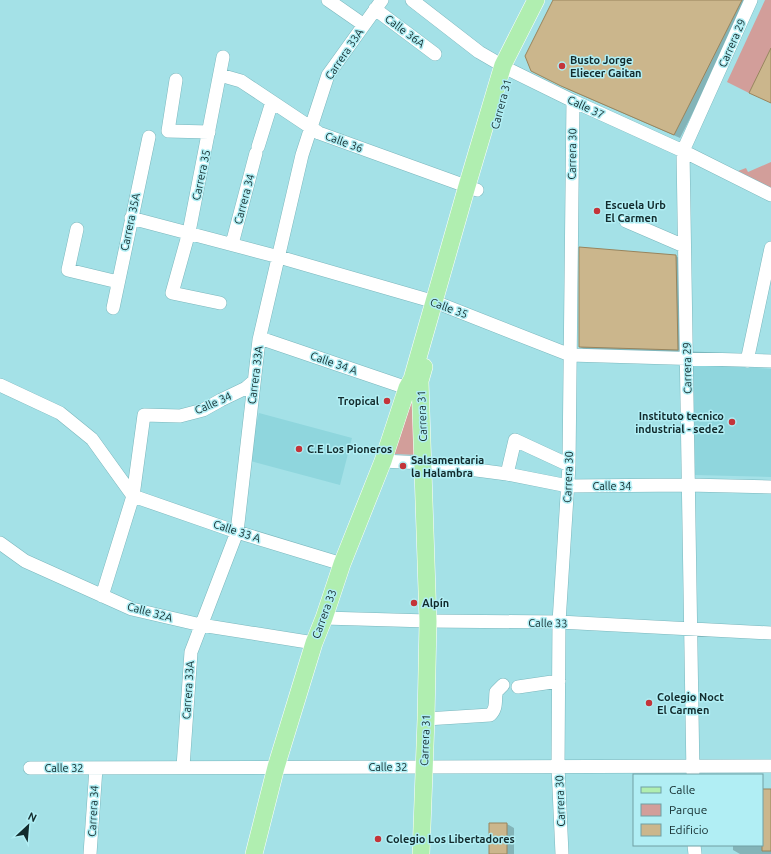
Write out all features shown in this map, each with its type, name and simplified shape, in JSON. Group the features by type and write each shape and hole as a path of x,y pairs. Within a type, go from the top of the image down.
{"main road":[{"name":"Carrera 31","path":"410,383 438,303 507,68 536,0"},
{"name":"Carrera 31","path":"507,68 547,0"},
{"name":"Carrera 31","path":"420,854 426,719 428,621 420,381 438,303"},
{"name":"Carrera 33","path":"254,854 276,767 314,642 324,618 342,564 383,461 410,383"}],"street":[{"path":"328,0 364,25"},
{"name":"Calle 37","path":"412,0 479,52 507,68 573,101 683,151 771,195"},
{"name":"Carrera 29","path":"693,771 683,151 751,0"},
{"name":"Carrera 33A","path":"183,767 191,652 237,532 260,338 302,155 328,75 378,4"},
{"name":"Calle 36A","path":"378,4 435,54"},
{"name":"Carrera 35","path":"220,303 172,293 189,232 223,57"},
{"name":"Calle 36","path":"220,75 241,81 319,133 472,188"},
{"path":"176,80 168,131 209,132"},
{"name":"Carrera 30","path":"562,854 558,766 559,622 569,465 573,101"},
{"name":"Carrera 34","path":"232,244 257,150 272,102"},
{"name":"Carrera 35A","path":"113,308 149,137"},
{"name":"Calle 35","path":"131,218 189,232 438,303 570,355 686,357 771,361"},
{"path":"626,221 684,246"},
{"path":"77,229 68,270 118,282"},
{"path":"747,361 771,248"},
{"name":"Calle 34 A","path":"260,338 410,383"},
{"name":"Calle 34","path":"133,496 144,415 180,416 203,410 246,388 254,381"},
{"path":"0,385 60,413 92,439 133,496 102,596"},
{"path":"507,474 515,440 569,465"},
{"name":"Calle 34","path":"383,461 423,463 507,474 568,486 688,485 771,487"},
{"name":"Calle 33 A","path":"133,496 237,532 342,564"},
{"name":"Calle 32A","path":"0,543 25,561 132,609 201,625 314,642"},
{"name":"Calle 33","path":"324,618 428,621 559,622 771,633"},
{"path":"518,687 559,681"},
{"path":"426,719 490,715 494,711 496,692 503,685"},
{"name":"Calle 32","path":"30,768 558,766 693,771 771,766"},
{"name":"Carrera 34","path":"90,854 96,768"}],"shaded area":[{"name":"Instituto tecnico industrial - sede2","path":"691,363 771,369 771,477 695,475"},
{"name":"C.E Los Pioneros","path":"259,413 352,438 340,485 247,460"}],"green space":[{"path":"765,0 771,0 771,48 749,93 727,82"},
{"path":"771,162 771,188 738,171 746,168 748,172"},
{"path":"414,396 418,455 392,454"}],"building":[{"path":"553,0 742,0 674,135 561,86 531,71 525,56"},
{"path":"771,48 771,103 749,93"},
{"path":"579,247 676,255 678,350 579,347"},
{"path":"763,789 771,789 771,851 762,851"},
{"path":"489,823 507,823 507,854 489,854"}],"place":[{"name":"Busto Jorge Eliecer Gaitan","path":"562,66"},
{"name":"Escuela Urb El Carmen","path":"597,211"},
{"name":"Tropical","path":"387,401"},
{"name":"Instituto tecnico industrial - sede2","path":"732,422"},
{"name":"C.E Los Pioneros","path":"299,449"},
{"name":"Salsamentaria la Halambra","path":"403,466"},
{"name":"Alpín","path":"414,603"},
{"name":"Colegio Noct El Carmen","path":"649,703"},
{"name":"Colegio Los Libertadores","path":"378,839"}]}
